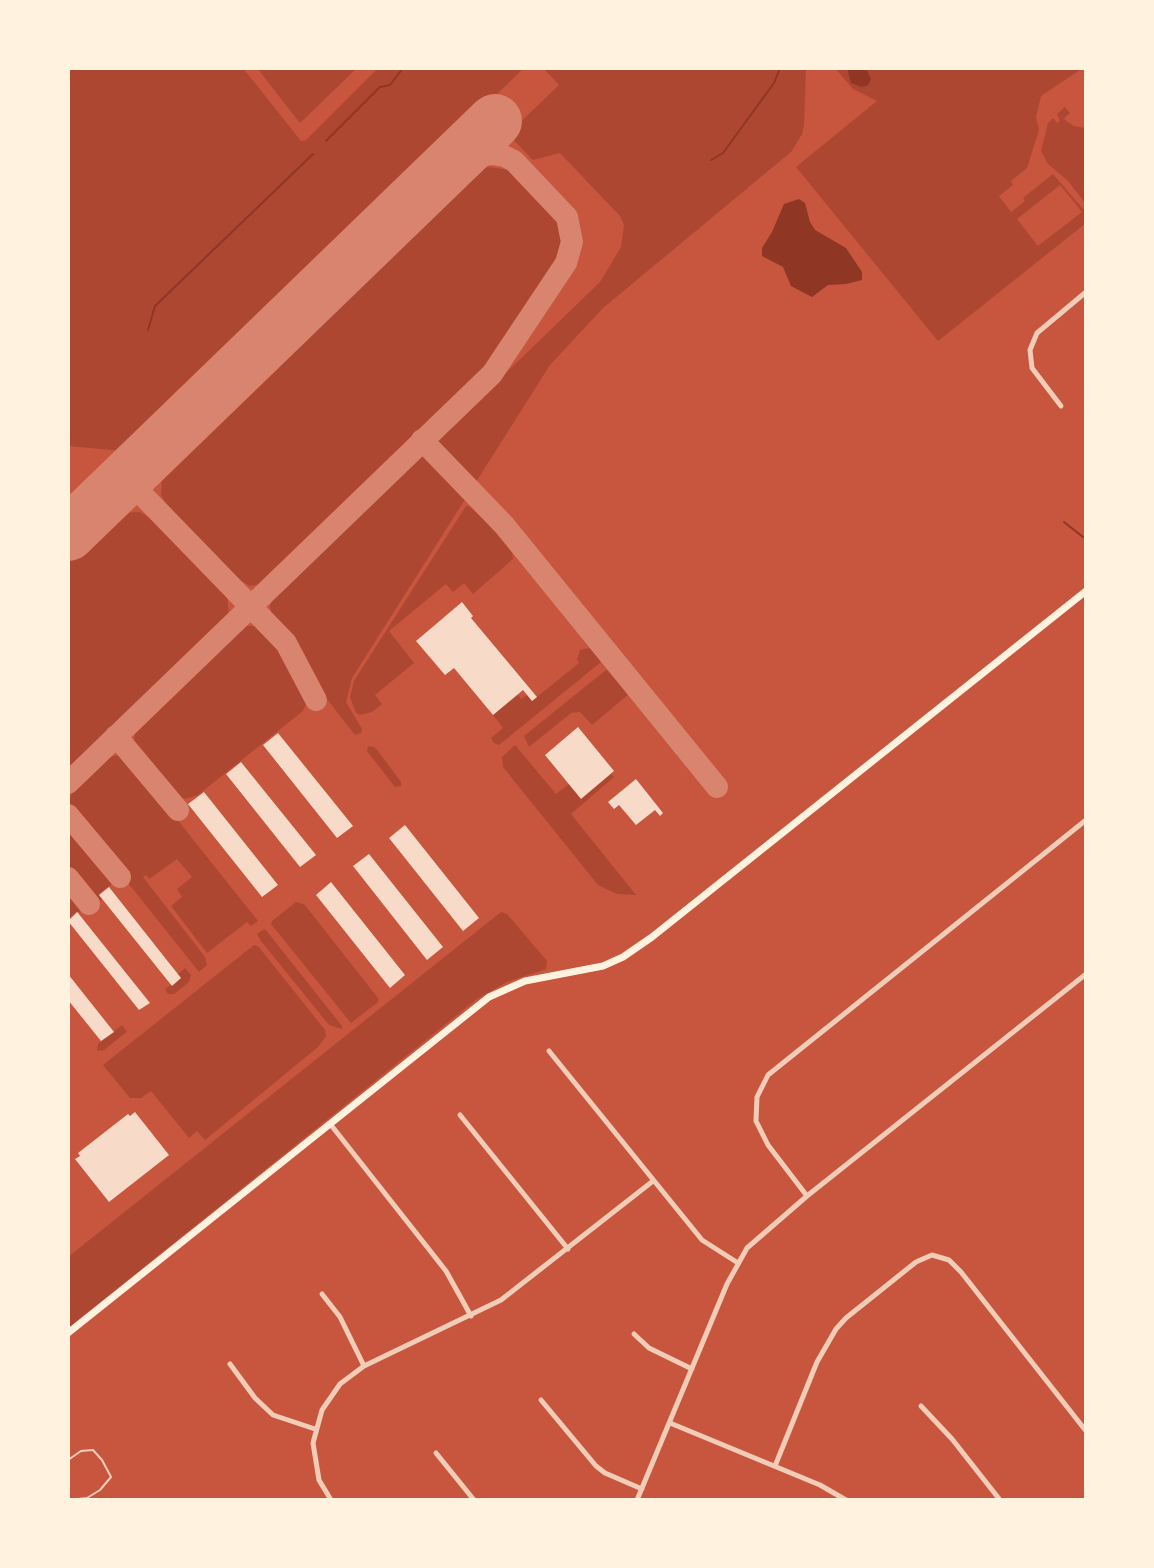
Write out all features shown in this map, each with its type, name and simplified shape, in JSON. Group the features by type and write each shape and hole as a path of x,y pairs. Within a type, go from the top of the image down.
{"main road":[{"path":"68,1333 498,992 525,981 594,969 633,950 1086,591"}],"street":[{"path":"1061,406 1032,368 1030,350 1037,333 1086,292"},
{"path":"807,1196 768,1145 756,1121 757,1097 768,1075 1086,820"},
{"path":"637,1500 738,1263 758,1236 1086,974"},
{"path":"549,1051 702,1240 738,1263"},
{"path":"460,1115 568,1249"},
{"path":"331,1125 446,1271 471,1316"},
{"path":"331,1500 316,1469 315,1429 330,1396 352,1374 471,1316 522,1286 653,1181"},
{"path":"775,1466 817,1362 836,1329 916,1262 932,1255 949,1260 961,1272 1086,1431"},
{"path":"322,1294 340,1317 364,1366"},
{"path":"634,1334 649,1348 692,1369"},
{"path":"230,1364 255,1398 273,1415 315,1429"},
{"path":"541,1400 596,1466 642,1489"},
{"path":"921,1406 952,1439 1000,1500"},
{"path":"670,1423 775,1466 846,1500"},
{"path":"436,1453 474,1500"}],"lane":[{"path":"68,1460 81,1451 93,1450 111,1477 100,1490 87,1498 68,1500"}],"shaded area":[{"path":"68,68 243,68 301,141 306,140 378,68 524,68 130,448 122,451 68,446"},
{"path":"257,68 357,68 300,123"},
{"path":"543,68 806,68 802,134 791,152 603,308 550,365 352,678 346,702 362,729 355,735 323,694 295,642 272,617 270,606 273,598 600,282 621,247 624,225 620,216 560,153 533,160 508,134 559,85"},
{"path":"835,68 1083,68 1041,96 1036,117 1039,130 1027,168 999,196 1011,212 1053,174 1084,210 1086,223 938,341 796,167 877,101 853,89","holes":["1060,185 1082,212 1038,246 1017,219"]},
{"path":"847,68 866,68 871,79 868,85 862,87 851,83"},
{"path":"1065,107 1070,113 1065,120 1074,126 1086,128 1086,204 1068,181 1048,164 1041,151 1048,123 1053,118 1057,123 1060,121 1057,114"},
{"path":"489,167 510,170 559,220 563,240 560,254 491,361 260,584 250,586 238,579 168,507 161,495 163,466 469,171"},
{"path":"799,199 805,203 815,230 846,248 862,272 862,280 828,285 812,297 791,286 783,267 762,256 762,248 784,204"},
{"path":"466,506 487,522 512,551 513,559 473,594 464,583 453,592 446,584 389,631 414,663 375,695 382,704 372,712 356,713 350,697 354,681"},
{"path":"140,512 158,523 227,596 229,614 68,770 68,559 115,513"},
{"path":"246,626 264,629 282,647 307,695 307,702 303,711 198,795 185,799 178,797 139,753 134,741 135,734"},
{"path":"580,650 594,650 601,662 499,745 494,743 491,738 503,728 493,715 518,695 521,699 527,695 532,701 579,663"},
{"path":"606,670 610,670 629,694 592,725 580,712 571,713 529,747 524,736"},
{"path":"515,745 556,794 569,784 581,798 611,774 614,777 571,814 636,895 617,894 598,885 503,767 502,757"},
{"path":"368,746 378,751 401,786 395,787 367,751"},
{"path":"118,755 133,764 258,921 251,926 247,922 207,953 171,906 182,897 177,889 192,877 177,859 149,879 146,875 143,877 205,957 207,965 199,972 70,810 70,797 75,788 107,758"},
{"path":"68,819 117,880 99,894 102,899 97,903 68,872"},
{"path":"68,884 86,907 68,919"},
{"path":"296,902 304,904 378,998 378,1002 351,1023 271,924"},
{"path":"501,912 507,914 547,961 546,969 507,982 477,999 68,1328 68,1257"},
{"path":"265,929 342,1029 329,1025 261,941 257,934"},
{"path":"254,945 258,946 325,1030 326,1036 318,1047 205,1140 197,1131 189,1138 151,1091 141,1098 130,1098 103,1065"},
{"path":"185,968 191,975 189,982 174,994 168,994 165,989 181,978 178,974"},
{"path":"122,1025 127,1032 104,1050 97,1051 98,1044"}],"building":[{"path":"462,602 473,616 471,618 537,697 532,701 523,690 493,715 454,668 445,675 416,641"},
{"path":"578,727 614,771 581,799 545,755"},
{"path":"278,733 353,826 337,838 263,745"},
{"path":"241,762 316,855 300,867 226,774"},
{"path":"636,779 663,813 660,816 655,810 636,825 619,805 614,809 608,802"},
{"path":"204,792 278,885 262,897 188,804"},
{"path":"405,825 479,918 463,931 389,838"},
{"path":"369,854 443,947 427,960 353,866"},
{"path":"331,882 405,975 390,988 316,895"},
{"path":"109,887 181,978 172,986 99,895"},
{"path":"77,912 150,1003 139,1010 68,921"},
{"path":"68,974 114,1032 101,1041 68,1000"},
{"path":"135,1112 169,1155 109,1202 75,1159 80,1156 78,1153 128,1114 130,1116"}],"waterway":[{"path":"326,141 380,87 390,85 403,68"},
{"path":"711,160 723,153 774,83 780,68"},
{"path":"148,330 155,306 313,154"},
{"path":"1064,522 1083,537"}],"taxiway":[{"path":"68,783 492,374 566,263 572,242 567,217 514,161 492,154 457,158"},
{"path":"422,440 504,525 717,787"},
{"path":"126,478 286,643 316,700"},
{"path":"116,736 178,810"},
{"path":"68,815 120,877"},
{"path":"68,878 89,904"}],"runway":[{"path":"68,534 495,121"}]}
